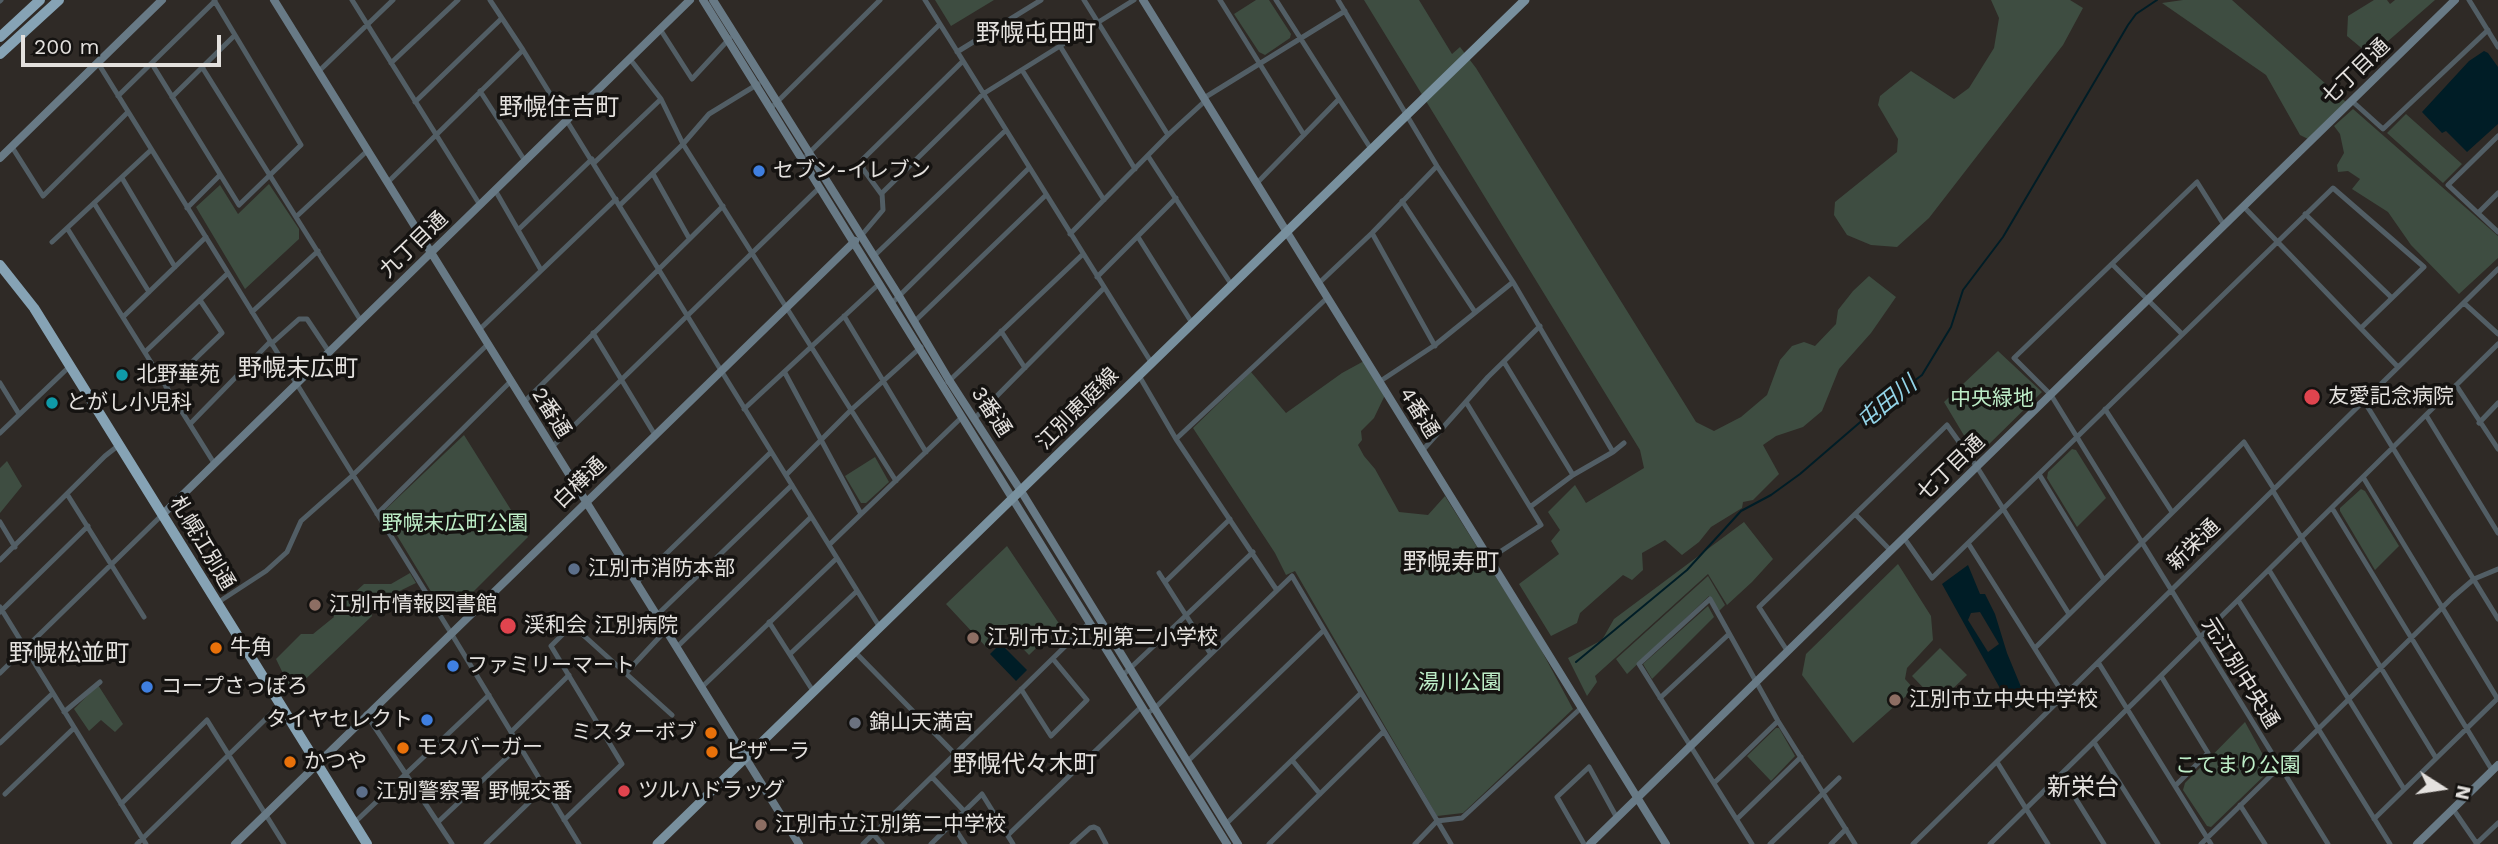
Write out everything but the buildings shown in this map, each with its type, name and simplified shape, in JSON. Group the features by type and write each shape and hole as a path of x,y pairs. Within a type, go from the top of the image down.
{"highway":[{"path":"0,37 40,0"},
{"path":"0,54 59,0"},
{"name":"札幌江別通","path":"0,265 34,308 367,844"}],"main road":[{"name":"江別恵庭線","path":"657,844 1525,0"}],"street":[{"path":"0,158 162,0"},
{"name":"2番通","path":"274,0 799,844"},
{"path":"352,0 480,205"},
{"path":"318,72 393,0"},
{"path":"390,63 458,0"},
{"path":"489,0 593,161 879,626"},
{"name":"九丁目通","path":"162,515 690,0"},
{"name":"3番通","path":"703,0 731,37 760,83 802,160 853,243 923,345 946,383 962,417 1017,493"},
{"name":"3番通","path":"713,0 731,37"},
{"path":"773,105 880,0"},
{"path":"925,0 1151,362"},
{"path":"957,52 1041,0"},
{"path":"1084,0 1168,135"},
{"path":"882,195 983,94 1134,0"},
{"name":"4番通","path":"1143,0 1666,844"},
{"path":"1220,0 1304,135"},
{"path":"1276,0 1371,149"},
{"path":"1338,0 1405,116 1513,282 1613,452"},
{"name":"七丁目通","path":"1590,844 2455,0"},
{"path":"2469,0 2498,47"},
{"path":"118,96 214,1 302,145 239,205 152,64"},
{"path":"1070,234 1204,99 1345,11"},
{"path":"415,102 501,19"},
{"path":"802,160 940,24"},
{"path":"660,29 692,79 731,37"},
{"path":"2351,101 2384,129 2488,30"},
{"path":"172,97 235,35"},
{"path":"1060,46 1135,169"},
{"path":"387,183 523,50"},
{"path":"629,59 661,99 683,144 896,481"},
{"path":"861,236 883,210 882,195 863,169 863,159 962,61"},
{"path":"97,63 545,787 577,841 570,844"},
{"path":"202,67 360,321"},
{"path":"1022,70 1104,200"},
{"path":"620,205 683,144 709,114 760,83"},
{"path":"480,91 525,161"},
{"path":"518,230 661,99"},
{"path":"1256,184 1338,100"},
{"name":"3番通","path":"773,105 809,153 899,296 923,345"},
{"path":"12,147 43,196 128,112"},
{"path":"866,263 1006,130"},
{"path":"2498,136 2448,185 2498,232"},
{"path":"52,242 151,150"},
{"path":"296,216 367,151"},
{"path":"1148,156 1231,284"},
{"path":"1318,284 1437,166"},
{"path":"892,303 1029,168"},
{"path":"653,173 689,239"},
{"path":"187,208 220,176"},
{"path":"122,178 175,267"},
{"path":"2182,334 2112,264 2197,182 2224,225"},
{"path":"552,447 819,188"},
{"path":"1904,538 1932,578 2333,188 2424,267 2361,328"},
{"path":"495,190 541,270"},
{"path":"2477,213 2498,193"},
{"path":"914,322 1046,195"},
{"path":"1097,277 1176,198"},
{"path":"479,330 616,199"},
{"path":"1402,201 1475,312"},
{"path":"94,203 149,292"},
{"path":"524,402 723,206"},
{"path":"2244,206 2398,367"},
{"path":"2305,214 2392,298"},
{"path":"68,228 214,463"},
{"path":"1372,233 1435,346"},
{"name":"白樺通","path":"235,844 861,236"},
{"path":"123,317 206,237"},
{"path":"1138,237 1192,323"},
{"path":"252,312 318,251"},
{"path":"946,383 1083,254"},
{"name":"元江別中央通","path":"2112,264 2014,358 2051,395 2328,844"},
{"name":"新栄通","path":"1913,844 2498,270"},
{"path":"145,352 228,273"},
{"path":"1379,382 1435,346 1513,282"},
{"path":"744,409 880,283"},
{"path":"974,419 1104,289"},
{"path":"1176,439 1327,298"},
{"path":"166,387 222,333 200,300"},
{"path":"2464,303 2498,334"},
{"path":"844,316 926,452"},
{"path":"190,425 270,343 299,319 307,319 329,352"},
{"path":"1422,451 1539,326"},
{"path":"1001,331 1025,368"},
{"path":"593,333 655,435"},
{"path":"216,604 266,571 287,552 301,521 353,475 488,344"},
{"path":"1993,843 2498,344"},
{"path":"786,475 851,410 923,345"},
{"path":"1504,362 1573,475"},
{"path":"0,433 70,366"},
{"path":"785,373 861,513"},
{"path":"1138,374 1176,439 1276,589"},
{"path":"377,514 511,382"},
{"path":"0,383 19,414"},
{"name":"3番通","path":"946,383 974,419 1095,619 1131,669 1238,844"},
{"path":"2456,385 2498,449"},
{"path":"2364,401 2498,619"},
{"path":"1466,402 1541,525 1489,559"},
{"path":"2479,423 2498,403"},
{"path":"2105,409 2172,512"},
{"path":"2426,415 2498,533"},
{"path":"829,545 962,417"},
{"path":"1788,652 1759,607 1947,425 1978,467 2069,614"},
{"path":"2035,648 2244,442 2436,758"},
{"path":"1530,507 1573,475 1624,443"},
{"path":"0,560 119,445"},
{"path":"637,582 771,452"},
{"path":"2039,474 2104,580"},
{"path":"2363,477 2498,698 2374,819"},
{"path":"657,615 792,485"},
{"path":"67,494 144,617"},
{"path":"2332,508 2467,728 2495,768 2417,844"},
{"path":"1855,514 1891,551"},
{"path":"0,673 162,515"},
{"path":"677,647 811,517"},
{"path":"1165,583 1230,519"},
{"path":"0,522 15,547"},
{"path":"88,526 1,610 144,841"},
{"path":"1968,542 2064,695"},
{"path":"1123,675 1253,552"},
{"path":"702,687 837,558"},
{"path":"2201,844 2441,608 2474,579 2498,569"},
{"path":"2269,570 2404,789"},
{"path":"1159,573 1210,653"},
{"path":"1144,710 1155,708 1292,576 1451,844"},
{"path":"790,654 857,591"},
{"path":"1752,844 1639,664 1710,599 1778,721 1855,844"},
{"path":"2238,600 2390,844"},
{"path":"863,844 1095,619"},
{"name":"3番通","path":"1095,619 1123,675 1227,844"},
{"path":"769,622 813,691"},
{"path":"564,820 622,764 551,646 572,625 672,715"},
{"path":"1188,761 1324,630"},
{"path":"626,673 666,631"},
{"path":"1660,698 1729,634"},
{"path":"854,651 955,754"},
{"path":"1021,689 1051,736 1087,700 1053,659"},
{"path":"2098,662 2211,844"},
{"path":"511,732 569,676"},
{"path":"2161,676 2208,753 2175,786"},
{"path":"64,712 100,682"},
{"path":"0,743 53,693"},
{"path":"1226,824 1361,693"},
{"path":"354,823 489,695"},
{"path":"1008,835 1144,710 1150,700"},
{"path":"137,844 144,841 279,706"},
{"path":"1415,844 1437,821 1462,818 1581,708"},
{"path":"366,714 452,844"},
{"path":"121,804 206,720 284,844"},
{"path":"1714,783 1778,721"},
{"path":"5,794 75,728"},
{"path":"1269,844 1383,732"},
{"path":"2094,742 2158,844"},
{"path":"438,822 519,746"},
{"path":"1737,819 1801,757"},
{"path":"1292,760 1320,794"},
{"path":"1997,762 2048,844"},
{"path":"1590,844 1557,797 1589,767 1617,818"},
{"path":"2061,775 2104,844"},
{"path":"932,777 964,811"},
{"path":"1770,844 1839,778"},
{"path":"486,844 545,787"},
{"path":"931,844 982,794 1013,844"},
{"path":"2240,805 2265,844"},
{"path":"2453,809 2477,844 2498,823"},
{"path":"952,824 965,844"},
{"path":"1072,844 1094,827 1098,829 1106,844"},
{"path":"1831,844 1846,830"},
{"path":"873,834 882,844"}],"green space":[{"path":"935,0 994,0 951,26"},
{"path":"1256,0 1269,0 1291,34 1290,38 1265,55 1259,52 1234,14"},
{"path":"1364,0 1419,0 1452,54 1460,47 1476,68 1696,422 1714,431 1741,417 1767,395 1780,360 1792,346 1804,342 1815,346 1836,324 1838,310 1869,276 1896,297 1871,333 1839,369 1822,411 1803,427 1776,436 1763,445 1779,474 1753,500 1743,502 1742,508 1711,527 1699,542 1682,555 1665,540 1642,553 1643,570 1632,580 1623,575 1580,613 1577,623 1551,636 1519,584 1559,554 1551,541 1560,530 1548,512 1575,485 1586,503 1644,468 1640,450"},
{"path":"1991,0 2070,0 2083,8 2063,45 1929,218 1897,247 1871,245 1847,235 1834,215 1835,202 1897,152 1898,139 1878,105 1880,96 1911,71 1954,99 1969,88 1994,48 1999,18"},
{"path":"2232,0 2346,102 2308,139 2300,135 2266,75 2162,3"},
{"path":"2374,0 2387,0 2390,4 2395,0 2435,0 2371,56 2347,36 2348,16"},
{"path":"2353,109 2498,236 2498,258 2459,294 2411,245 2388,212 2352,189 2360,179 2348,171 2338,172 2337,165 2344,153 2340,134 2334,126"},
{"path":"2406,114 2462,164 2443,183 2387,133"},
{"path":"269,184 299,229 299,239 245,289 196,207 220,185 238,214"},
{"name":"中央緑地","path":"1998,351 2042,392 1980,453 1975,454 1944,402"},
{"name":"湯川公園","path":"1364,361 1385,395 1374,418 1361,431 1362,440 1358,445 1364,456 1375,469 1399,512 1428,515 1445,496 1538,644 1573,709 1463,813 1437,816 1295,571 1286,575 1275,553 1193,428 1251,372 1286,413 1342,373"},
{"name":"野幌末広町公園","path":"464,435 528,537 450,615 444,613 384,514 386,509"},
{"path":"2072,449 2076,450 2106,498 2077,527 2047,478 2048,472"},
{"path":"875,457 889,482 866,503 861,503 845,476"},
{"path":"7,461 22,486 0,513 0,468"},
{"path":"2361,489 2365,491 2399,546 2375,570 2340,511"},
{"path":"1744,522 1773,559 1727,605 1708,574 1595,676 1597,682 1587,696 1568,658 1602,640 1614,619"},
{"path":"1007,546 1060,625 1029,655 1006,631 988,649 946,604"},
{"path":"1898,564 1931,616 1933,640 1907,668 1905,679 1914,689 1853,743 1802,675 1806,654"},
{"path":"410,573 416,583 369,606 372,616 292,692 276,659 301,634 313,634 334,617 332,613 364,584 391,584"},
{"path":"1708,576 1725,605 1719,611 1709,596 1627,674 1616,659"},
{"path":"1708,606 1714,617 1652,679 1643,664"},
{"path":"1940,648 1967,675 1938,703 1912,676"},
{"path":"98,685 123,724 115,732 101,720 89,731 74,709"},
{"name":"こてまり公園","path":"2245,722 2268,764 2267,773 2211,827 2207,826 2183,790 2185,783"},
{"path":"1779,728 1795,756 1771,781 1747,756"}],"water":[{"path":"2484,51 2498,67 2498,124 2467,152 2446,131 2442,133 2422,112 2469,61"},
{"path":"1968,565 1980,594 1985,594 1995,614 2026,699 2011,708 1942,584","holes":["1980,612 1999,644 1988,652 1968,620 1971,613"]},
{"path":"1005,639 1008,642 1004,647 1027,670 1016,681 990,654"}],"waterway":[{"name":"屯田川","path":"1576,662 1687,570 1741,511 1771,495 1800,474 1865,418 1922,375 1951,327 1963,290 2003,237 2128,25 2136,14 2157,0"}],"place":[{"name":"セブン-イレブン","path":"759,171"},
{"name":"北野華苑","path":"122,375"},
{"name":"友愛記念病院","path":"2312,397"},
{"name":"とがし小児科","path":"52,403"},
{"name":"江別市消防本部","path":"574,569"},
{"name":"江別市情報図書館","path":"315,605"},
{"name":"渓和会 江別病院","path":"508,626"},
{"name":"江別市立江別第二小学校","path":"973,638"},
{"name":"牛角","path":"216,648"},
{"name":"ファミリーマート","path":"453,666"},
{"name":"コープさっぽろ","path":"147,687"},
{"name":"江別市立中央中学校","path":"1895,700"},
{"name":"タイヤセレクト","path":"427,720"},
{"name":"錦山天満宮","path":"855,723"},
{"name":"ミスターボブ","path":"711,733"},
{"name":"モスバーガー","path":"403,748"},
{"name":"ピザーラ","path":"712,752"},
{"name":"かつや","path":"290,762"},
{"name":"ツルハドラッグ","path":"624,791"},
{"name":"江別警察署 野幌交番","path":"362,792"},
{"name":"江別市立江別第二中学校","path":"761,825"}],"district":[{"name":"野幌屯田町","path":"1036,34"},
{"name":"野幌住吉町","path":"559,108"},
{"name":"野幌末広町","path":"298,369"},
{"name":"野幌寿町","path":"1451,563"},
{"name":"野幌松並町","path":"69,654"},
{"name":"野幌代々木町","path":"1025,765"},
{"name":"新栄台","path":"2083,788"}]}
